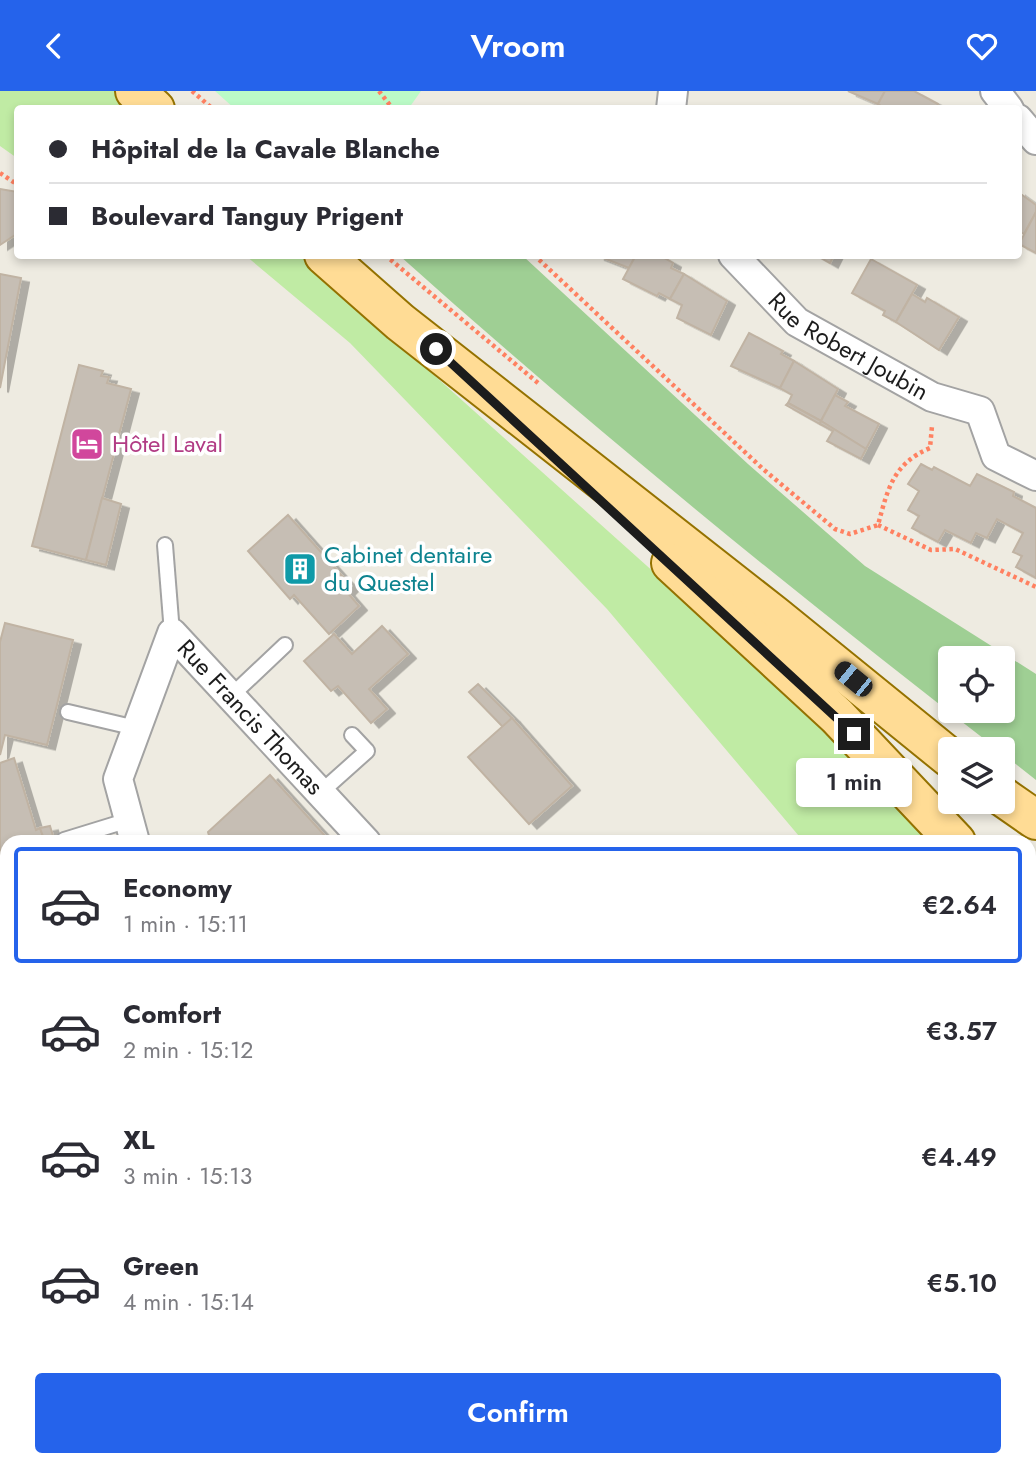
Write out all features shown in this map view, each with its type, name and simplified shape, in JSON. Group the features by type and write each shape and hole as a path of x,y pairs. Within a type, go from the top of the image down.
{"main road":[{"path":"135,91 151,105"},
{"path":"329,259 400,322 938,748"},
{"path":"453,362 837,716 949,835"},
{"path":"1015,805 1036,820"}],"street":[{"path":"995,91 1006,105"},
{"path":"1022,124 1036,140"},
{"name":"Rue Robert Joubin","path":"737,259 797,322 932,397 980,411 996,456 1036,476"},
{"name":"Rue Francis Thomas","path":"132,831 118,779 172,633 359,835"}],"lane":[{"path":"165,545 172,633"},
{"path":"231,696 285,645"},
{"path":"68,712 136,728"},
{"path":"320,793 367,751 352,735"},
{"path":"102,835 132,831"}],"path":[{"path":"192,91 208,105"},
{"path":"379,91 390,105"},
{"path":"538,259 763,469 835,529 850,534 878,525 931,549 956,549 1036,587"},
{"path":"878,525 895,474 910,457 930,448 932,397"}],"green space":[{"path":"0,91 117,91 134,105 14,105 14,156 0,146"},
{"path":"215,91 421,91 411,105 231,105"},
{"path":"250,259 304,259 820,721 927,835 798,835 607,609 350,343"},
{"path":"403,259 526,259 748,464 865,566 992,646 938,646 938,704 694,508"},
{"path":"1015,661 1036,674 1036,780 1015,763 1015,737 981,737 963,723 1015,723"}],"building":[{"path":"848,91 885,91 878,104"},
{"path":"885,91 914,91 938,104 880,105"},
{"path":"0,189 14,191 14,236 0,245"},
{"path":"1022,195 1036,205 1036,212 1024,234"},
{"path":"1036,212 1036,253 1022,246 1022,238"},
{"path":"606,259 634,259 629,268"},
{"path":"634,259 666,259 673,263 671,268 684,274 670,299 659,293 657,296 623,279"},
{"path":"871,259 917,285 896,322 883,315 885,311 852,293"},
{"path":"0,274 21,278 0,388"},
{"path":"684,274 727,301 711,335 677,318 682,305 670,299"},
{"path":"912,294 925,302 927,298 959,317 939,350 896,322"},
{"path":"749,333 783,351 781,354 794,361 780,388 731,366"},
{"path":"794,361 838,389 821,421 788,403 792,395 780,388"},
{"name":"Hôtel Laval","path":"79,365 103,371 101,376 109,377 107,383 131,389 86,560 32,546"},
{"path":"835,395 848,402 845,406 879,424 866,449 821,421"},
{"path":"788,403 821,421 820,424 786,405"},
{"path":"821,421 866,449 861,459 827,441 833,431 820,424"},
{"path":"921,464 932,470 934,467 970,486 977,474 1014,492 1013,496 1036,508 1036,578 1016,567 1022,556 1013,552 1023,533 997,519 987,538 976,533 971,543 945,530 938,542 912,528 919,516 908,510 919,491 908,484"},
{"path":"102,498 121,504 106,565 86,560"},
{"name":"Cabinet dentaire du Questel","path":"288,515 351,586 346,591 359,606 329,634 294,595 290,599 248,551"},
{"path":"5,623 73,640 47,745 5,735 0,755 0,642"},
{"path":"382,626 408,654 369,689 387,709 371,723 338,686 331,691 304,661 334,634 352,654"},
{"path":"478,684 512,718 503,727 469,692"},
{"path":"512,718 572,786 529,824 468,757"},
{"path":"14,758 36,830 40,828 42,835 0,835 0,763"},
{"path":"270,775 324,835 209,835 208,832"},
{"path":"50,826 53,835 42,835 40,828"}],"place":[{"name":"Hôtel Laval","path":"87,444"},
{"name":"Cabinet dentaire du Questel","path":"300,569"}],"route":[{"path":"436,349 474,381 854,734"}]}
